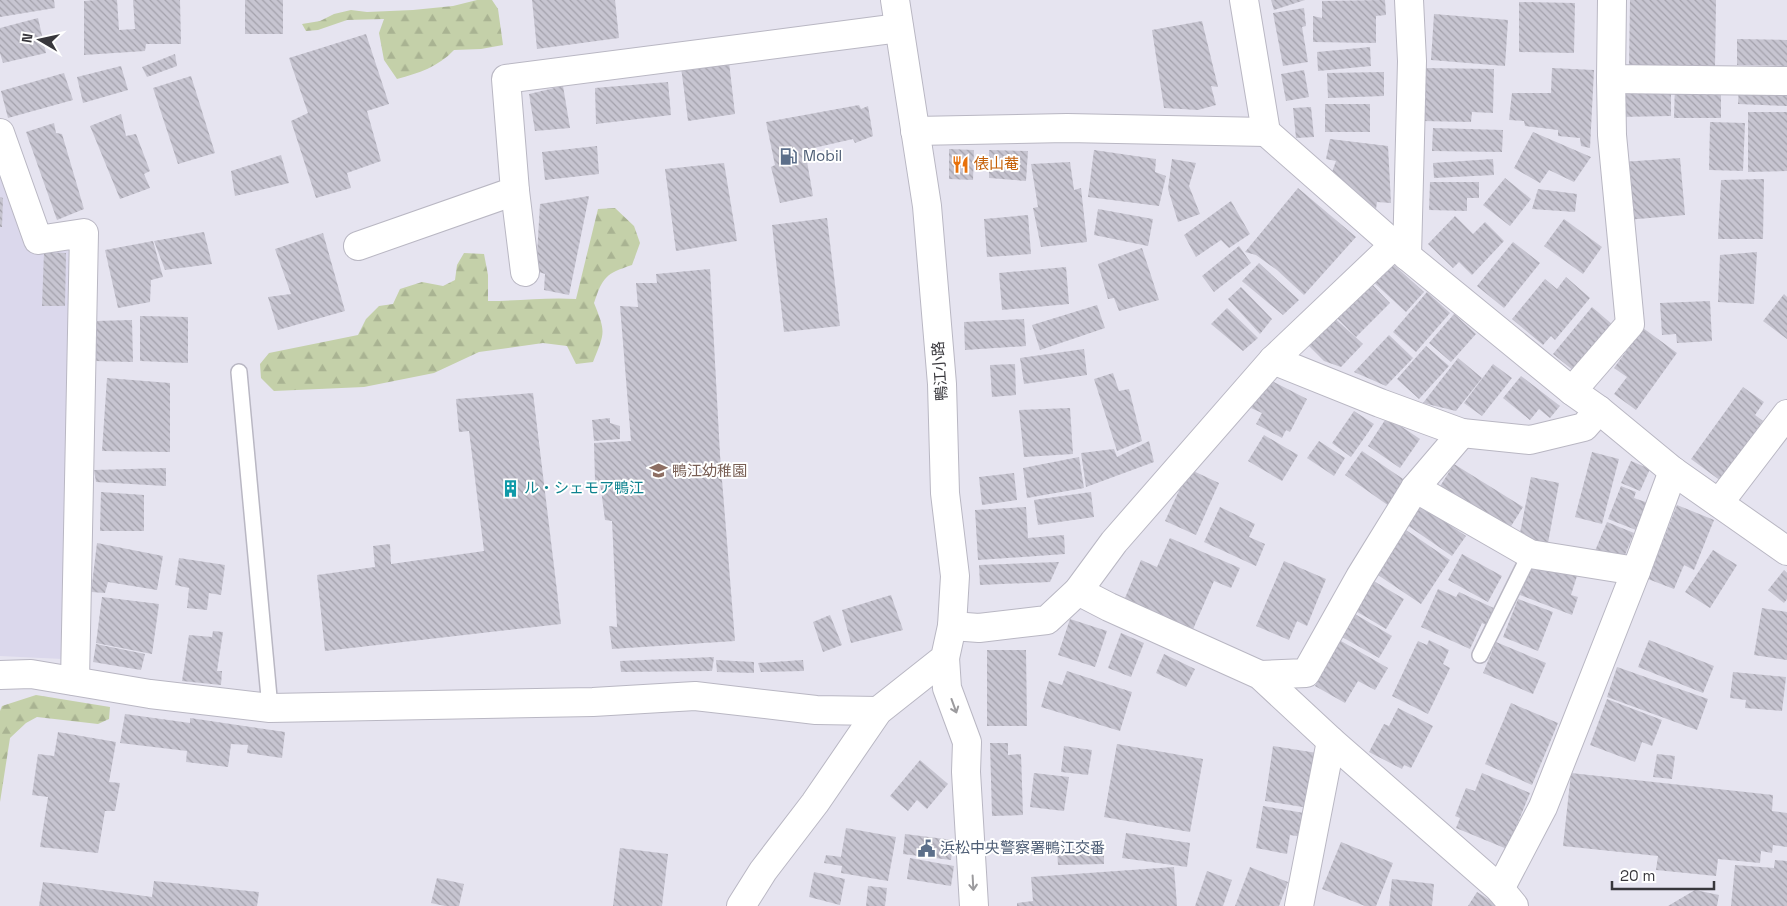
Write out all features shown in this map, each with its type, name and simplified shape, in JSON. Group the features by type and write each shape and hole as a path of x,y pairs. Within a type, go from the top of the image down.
{"street":[{"name":"鴨江小路","path":"894,0 927,206 942,384 945,493 954,576 952,626 945,658 947,688 967,742 966,772 974,906"},
{"path":"1244,0 1266,132 1400,251 1572,391 1599,410 1673,471 1787,551"},
{"path":"952,626 980,628 1047,620 1078,591 1114,542 1273,360 1400,251 1412,61 1409,0"},
{"path":"1572,391 1630,324 1612,135 1612,0"},
{"path":"525,272 515,191 506,79 899,28"},
{"path":"1611,79 1787,81"},
{"path":"915,131 1067,128 1266,132"},
{"path":"0,133 38,240 84,233 75,681"},
{"path":"358,246 515,191"},
{"path":"1273,360 1380,404 1462,433 1530,440 1584,427 1599,410"},
{"path":"1719,503 1787,414"},
{"path":"1260,675 1306,672 1415,488 1462,433"},
{"path":"1078,591 1109,607 1260,675 1507,898 1636,571 1673,471"},
{"path":"1415,488 1530,554 1636,571"},
{"path":"741,906 763,872 815,803 878,711 945,658"},
{"path":"0,675 31,674 150,694 270,708 594,702 695,696 816,710 878,711"},
{"path":"1299,906 1331,741"}],"lane":[{"path":"239,372 270,708"},
{"path":"1480,655 1530,554"}],"shaded area":[{"path":"0,173 27,247 74,247 64,509 63,659 0,656"}],"green space":[{"path":"477,0 492,0 498,9 503,45 481,49 454,50 428,69 397,79 384,60 379,33 384,19 347,20 318,30 306,31 302,24 320,21 334,14 351,10 367,12 413,10 453,6"},
{"path":"615,208 634,226 640,243 632,265 610,274 603,282 597,294 594,303 603,332 593,362 576,364 567,346 543,343 479,352 434,373 364,387 274,391 261,378 260,364 269,353 358,335 366,319 379,306 393,304 400,289 422,282 443,286 455,280 457,265 464,253 484,254 488,275 488,301 576,299 598,209"},
{"path":"36,695 110,707 109,719 98,724 37,717 26,723 10,738 0,802 0,711 2,706"}],"building":[{"path":"0,0 54,0 55,8 0,17"},
{"path":"117,0 119,30 135,29 133,0 180,0 181,44 146,44 145,51 84,55 84,1"},
{"path":"245,0 283,0 283,34 245,34"},
{"path":"532,0 615,0 619,38 537,49"},
{"path":"1271,0 1305,0 1274,10"},
{"path":"1385,0 1386,15 1376,16 1376,43 1313,42 1313,16 1322,18 1322,1"},
{"path":"1630,0 1716,0 1715,68 1629,66"},
{"path":"1519,2 1575,3 1574,53 1519,52"},
{"path":"1304,8 1306,26 1302,27 1308,62 1283,66 1273,13"},
{"path":"1434,14 1508,20 1505,66 1431,60"},
{"path":"38,18 46,53 3,63 0,53 0,28"},
{"path":"1202,21 1218,87 1211,86 1216,105 1198,110 1164,108 1152,30"},
{"path":"366,34 389,104 367,111 381,161 347,173 351,188 316,198 291,121 308,113 289,58"},
{"path":"1737,39 1787,40 1787,66 1737,65"},
{"path":"1370,47 1371,66 1318,71 1317,52"},
{"path":"175,54 177,66 147,77 142,67"},
{"path":"729,62 735,114 688,121 681,67"},
{"path":"121,66 128,90 83,103 77,77"},
{"path":"1423,68 1494,69 1493,113 1472,112 1471,122 1422,121"},
{"path":"1552,68 1594,70 1590,148 1581,146 1580,138 1558,136 1558,130 1525,126 1524,121 1509,120 1512,93 1551,93"},
{"path":"1304,70 1309,97 1286,101 1281,74"},
{"path":"1384,72 1384,96 1328,98 1327,73"},
{"path":"64,73 73,100 8,118 1,91"},
{"path":"191,76 215,153 178,164 153,88"},
{"path":"1671,81 1671,116 1618,117 1625,82"},
{"path":"668,82 671,115 596,124 595,88"},
{"path":"1675,84 1721,85 1721,118 1674,118"},
{"path":"1739,84 1787,85 1787,106 1738,104"},
{"path":"563,86 570,128 535,131 529,94"},
{"path":"1325,104 1370,104 1370,132 1325,132"},
{"path":"859,105 861,109 868,106 873,136 855,143 853,139 805,150 813,196 780,203 771,167 775,165 766,122"},
{"path":"1311,107 1314,137 1296,138 1293,108"},
{"path":"1748,112 1787,112 1787,171 1748,172"},
{"path":"121,114 126,136 136,134 150,171 144,174 150,188 120,199 90,126"},
{"path":"1710,122 1745,123 1743,171 1709,170"},
{"path":"54,123 56,133 62,134 84,209 57,220 26,132"},
{"path":"1433,128 1503,130 1502,152 1432,151"},
{"path":"1533,132 1591,157 1574,182 1549,170 1540,183 1514,168"},
{"path":"1330,139 1388,146 1391,203 1377,202 1376,209 1332,172 1336,161 1326,159"},
{"path":"597,146 599,174 545,180 542,152"},
{"path":"949,149 974,150 973,180 949,179"},
{"path":"989,150 1028,151 1026,181 989,178"},
{"path":"1094,150 1156,159 1155,172 1166,176 1159,206 1088,197"},
{"path":"281,155 289,183 235,196 231,171"},
{"path":"1680,158 1685,215 1626,220 1622,162"},
{"path":"1172,159 1196,163 1189,186 1200,214 1178,222 1168,189"},
{"path":"1493,159 1494,175 1434,178 1433,163"},
{"path":"1070,162 1074,190 1081,188 1087,242 1041,247 1033,208 1038,207 1031,164"},
{"path":"724,163 737,241 676,251 665,169"},
{"path":"1505,178 1531,199 1510,226 1483,205"},
{"path":"1764,179 1763,239 1718,239 1721,180"},
{"path":"1430,182 1479,182 1479,198 1467,198 1467,211 1429,210"},
{"path":"1298,188 1356,237 1304,295 1277,270 1256,255 1245,252"},
{"path":"1538,189 1577,194 1575,212 1532,209"},
{"path":"589,196 569,295 544,290 545,274 536,271 540,204"},
{"path":"0,197 3,198 2,227 0,227"},
{"path":"1231,201 1250,234 1229,248 1221,240 1196,257 1184,235"},
{"path":"1098,209 1153,219 1148,246 1094,235"},
{"path":"1028,215 1031,254 987,257 984,219"},
{"path":"1455,216 1473,234 1485,222 1504,241 1472,275 1459,262 1453,268 1428,244"},
{"path":"827,218 840,326 784,332 772,225"},
{"path":"1564,219 1602,247 1583,274 1544,246"},
{"path":"204,232 212,264 165,270 154,241"},
{"path":"323,233 345,311 278,330 268,297 291,294 275,249"},
{"path":"153,241 163,277 151,280 150,302 118,308 105,250"},
{"path":"1513,242 1540,263 1504,308 1477,286"},
{"path":"1239,246 1251,263 1214,292 1202,276"},
{"path":"1142,248 1159,300 1119,311 1114,298 1108,299 1098,264"},
{"path":"44,252 66,253 65,306 42,306"},
{"path":"1757,252 1754,304 1718,302 1720,255"},
{"path":"1259,263 1299,300 1283,315 1242,281"},
{"path":"1393,264 1424,292 1406,312 1370,279"},
{"path":"1066,267 1069,304 1002,310 999,273"},
{"path":"710,269 720,455 735,641 612,649 609,626 617,627 612,521 605,520 600,482 595,481 594,443 631,441 620,306 638,307 636,283 657,283 656,274"},
{"path":"1566,277 1590,298 1555,340 1551,336 1543,345 1512,319 1545,279 1557,289"},
{"path":"1366,278 1390,303 1356,337 1331,312"},
{"path":"1241,287 1272,319 1260,334 1228,299"},
{"path":"1427,292 1450,313 1416,352 1393,332"},
{"path":"1784,294 1787,297 1787,339 1763,321"},
{"path":"1710,301 1712,341 1677,343 1676,334 1662,335 1660,303"},
{"path":"1097,305 1105,328 1040,350 1032,325"},
{"path":"1592,307 1613,325 1574,371 1553,354"},
{"path":"1227,308 1258,338 1243,351 1211,324"},
{"path":"1329,313 1363,344 1341,367 1324,361 1303,340"},
{"path":"1454,314 1476,334 1451,362 1429,343"},
{"path":"140,316 188,317 188,363 140,361"},
{"path":"1024,319 1026,346 965,350 964,322"},
{"path":"132,320 133,362 95,361 95,321"},
{"path":"1643,328 1677,353 1636,410 1614,394 1627,377 1614,368"},
{"path":"1389,335 1413,358 1386,386 1354,372"},
{"path":"1426,346 1449,366 1419,399 1397,379"},
{"path":"1084,349 1087,375 1024,384 1020,358"},
{"path":"1458,358 1482,378 1456,411 1423,403"},
{"path":"1015,364 1016,395 992,397 990,365"},
{"path":"1493,364 1512,378 1482,416 1464,403"},
{"path":"1113,373 1119,391 1129,389 1142,441 1117,451 1094,379"},
{"path":"1521,376 1560,406 1550,418 1539,409 1530,420 1503,398"},
{"path":"107,378 170,383 170,452 102,451"},
{"path":"1266,378 1307,399 1290,432 1286,430 1282,438 1256,424 1262,413 1251,408"},
{"path":"1743,387 1764,402 1755,415 1763,421 1721,481 1691,459"},
{"name":"ル・シェモア鴨江","path":"533,393 561,624 325,651 317,575 375,567 373,546 390,544 391,564 484,551 469,431 459,432 456,399"},
{"path":"1070,408 1073,454 1024,457 1019,410"},
{"path":"1354,411 1374,424 1351,457 1332,443"},
{"path":"1387,417 1420,439 1400,468 1368,446"},
{"path":"610,418 610,423 620,426 620,439 594,441 592,420"},
{"path":"1264,435 1298,455 1282,481 1248,461"},
{"path":"1149,441 1154,462 1086,487 1081,453 1114,449 1117,457"},
{"path":"1319,441 1345,458 1334,476 1307,458"},
{"path":"1362,451 1406,481 1389,506 1345,475"},
{"path":"1592,452 1619,459 1602,524 1575,517"},
{"path":"1079,457 1084,488 1027,498 1023,468"},
{"path":"1631,461 1650,469 1640,491 1621,483"},
{"path":"1454,464 1523,507 1508,531 1439,488"},
{"path":"166,468 166,486 96,482 94,470"},
{"path":"1189,469 1219,483 1196,535 1165,521"},
{"path":"1014,473 1017,500 982,505 979,477"},
{"path":"1531,477 1559,483 1548,543 1519,538"},
{"path":"1621,486 1636,492 1634,498 1651,504 1641,532 1608,519"},
{"path":"101,492 144,495 144,531 100,531"},
{"path":"1091,492 1094,517 1038,525 1034,500"},
{"path":"1421,505 1466,536 1452,556 1407,525"},
{"path":"1677,505 1714,520 1694,570 1684,565 1674,589 1648,579"},
{"path":"1026,507 1028,538 1064,535 1065,554 978,560 975,510"},
{"path":"1220,507 1255,524 1249,537 1265,544 1256,566 1204,542"},
{"path":"1607,522 1634,533 1622,562 1595,551"},
{"path":"1403,528 1450,560 1421,604 1378,575 1391,555 1386,552"},
{"path":"1170,538 1240,568 1231,588 1214,581 1191,634 1122,605 1141,560 1157,567"},
{"path":"97,543 163,556 157,590 108,582 105,593 91,592"},
{"path":"1713,550 1737,565 1710,608 1685,592"},
{"path":"1462,554 1502,576 1488,602 1448,580"},
{"path":"179,558 225,565 221,595 209,593 207,610 187,608 189,588 175,585"},
{"path":"1533,560 1577,576 1571,595 1578,597 1572,615 1520,595"},
{"path":"1284,561 1326,579 1307,626 1297,621 1289,640 1256,626"},
{"path":"1059,562 1050,582 980,585 979,565"},
{"path":"1784,570 1787,573 1787,599 1784,603 1768,590"},
{"path":"1367,577 1404,599 1386,629 1349,607"},
{"path":"1438,589 1456,597 1459,592 1498,610 1490,627 1482,623 1470,649 1421,627"},
{"path":"891,595 903,630 851,643 842,610"},
{"path":"102,597 159,604 152,654 96,643"},
{"path":"1518,599 1553,612 1538,651 1503,637"},
{"path":"1762,608 1787,612 1787,660 1754,655"},
{"path":"1355,614 1392,636 1379,658 1342,637"},
{"path":"830,615 842,645 823,652 813,622"},
{"path":"1070,619 1107,631 1095,667 1058,655"},
{"path":"213,631 223,632 217,671 222,671 221,685 182,681 189,635 212,637"},
{"path":"1121,633 1144,643 1131,677 1108,668"},
{"path":"1334,637 1388,668 1375,690 1358,681 1345,703 1315,686 1321,675 1315,672"},
{"path":"1429,640 1449,650 1443,664 1450,668 1428,714 1392,696 1418,641 1427,645"},
{"path":"1649,640 1714,666 1703,693 1638,667"},
{"path":"1496,642 1546,663 1533,694 1483,673"},
{"path":"96,644 145,654 141,670 93,662"},
{"path":"987,650 1026,650 1027,726 987,726"},
{"path":"1164,654 1195,669 1186,687 1156,673"},
{"path":"714,657 712,671 621,672 620,661"},
{"path":"716,660 754,662 754,673 717,672"},
{"path":"803,660 804,671 761,672 758,663"},
{"path":"1617,667 1708,699 1697,730 1607,697"},
{"path":"1067,671 1132,692 1120,731 1041,707 1049,681 1062,685"},
{"path":"1733,672 1786,677 1782,711 1745,708 1746,700 1730,698"},
{"path":"1607,699 1662,720 1652,746 1642,742 1635,762 1590,745"},
{"path":"1511,703 1558,723 1532,785 1485,764"},
{"path":"1398,708 1433,726 1411,768 1404,765 1402,769 1369,752 1384,724 1389,726"},
{"path":"125,714 190,723 190,718 285,732 282,758 247,753 248,745 231,744 228,767 186,762 187,751 120,743"},
{"path":"58,732 116,742 109,782 120,783 115,811 105,811 98,853 40,847 48,797 32,795 38,754 54,756"},
{"path":"990,743 1008,743 1008,755 1021,754 1023,815 992,816"},
{"path":"1117,744 1203,759 1190,832 1104,817"},
{"path":"1064,746 1092,750 1088,775 1061,772"},
{"path":"1273,746 1317,753 1309,808 1265,801"},
{"path":"1657,754 1675,756 1672,779 1653,777"},
{"path":"920,760 948,784 927,809 917,800 908,811 890,796"},
{"path":"1034,773 1069,777 1064,811 1030,807"},
{"path":"1482,773 1530,793 1507,849 1456,828 1460,818 1455,816 1466,788 1475,791"},
{"path":"1571,773 1773,795 1772,811 1787,813 1787,847 1773,845 1772,853 1761,851 1760,863 1718,859 1716,876 1656,870 1658,856 1563,846"},
{"path":"1263,806 1304,813 1303,837 1290,835 1287,854 1256,848"},
{"path":"846,828 896,837 888,881 841,873 842,866 824,863 826,855 841,857"},
{"path":"1126,833 1190,843 1187,867 1122,858"},
{"path":"905,834 953,840 951,860 903,854"},
{"path":"1341,842 1393,863 1376,906 1365,906 1322,889"},
{"path":"620,848 668,854 662,906 613,906"},
{"path":"1104,848 1104,864 1058,865 1057,849"},
{"path":"910,858 954,866 951,886 907,879"},
{"path":"1775,860 1787,861 1787,906 1731,906 1735,865 1774,868"},
{"path":"1174,867 1177,906 1017,906 1017,903 1033,901 1031,877"},
{"path":"1250,867 1288,882 1279,906 1235,906"},
{"path":"1207,871 1232,880 1223,906 1195,906"},
{"path":"814,872 845,879 840,905 809,897"},
{"path":"437,878 464,884 459,906 431,903"},
{"path":"1392,879 1434,884 1432,906 1389,906"},
{"path":"154,881 259,892 257,906 39,906 43,882 152,897"},
{"path":"868,886 887,888 885,906 866,906"},
{"path":"1695,890 1719,895 1717,906 1668,906"},
{"path":"1477,892 1499,906 1468,906"}],"place":[{"name":"Mobil","path":"789,156"},
{"name":"俵山菴","path":"960,164"},
{"name":"鴨江幼稚園","path":"658,471"},
{"name":"ル・シェモア鴨江","path":"510,488"},
{"name":"浜松中央警察署鴨江交番","path":"926,848"}]}
